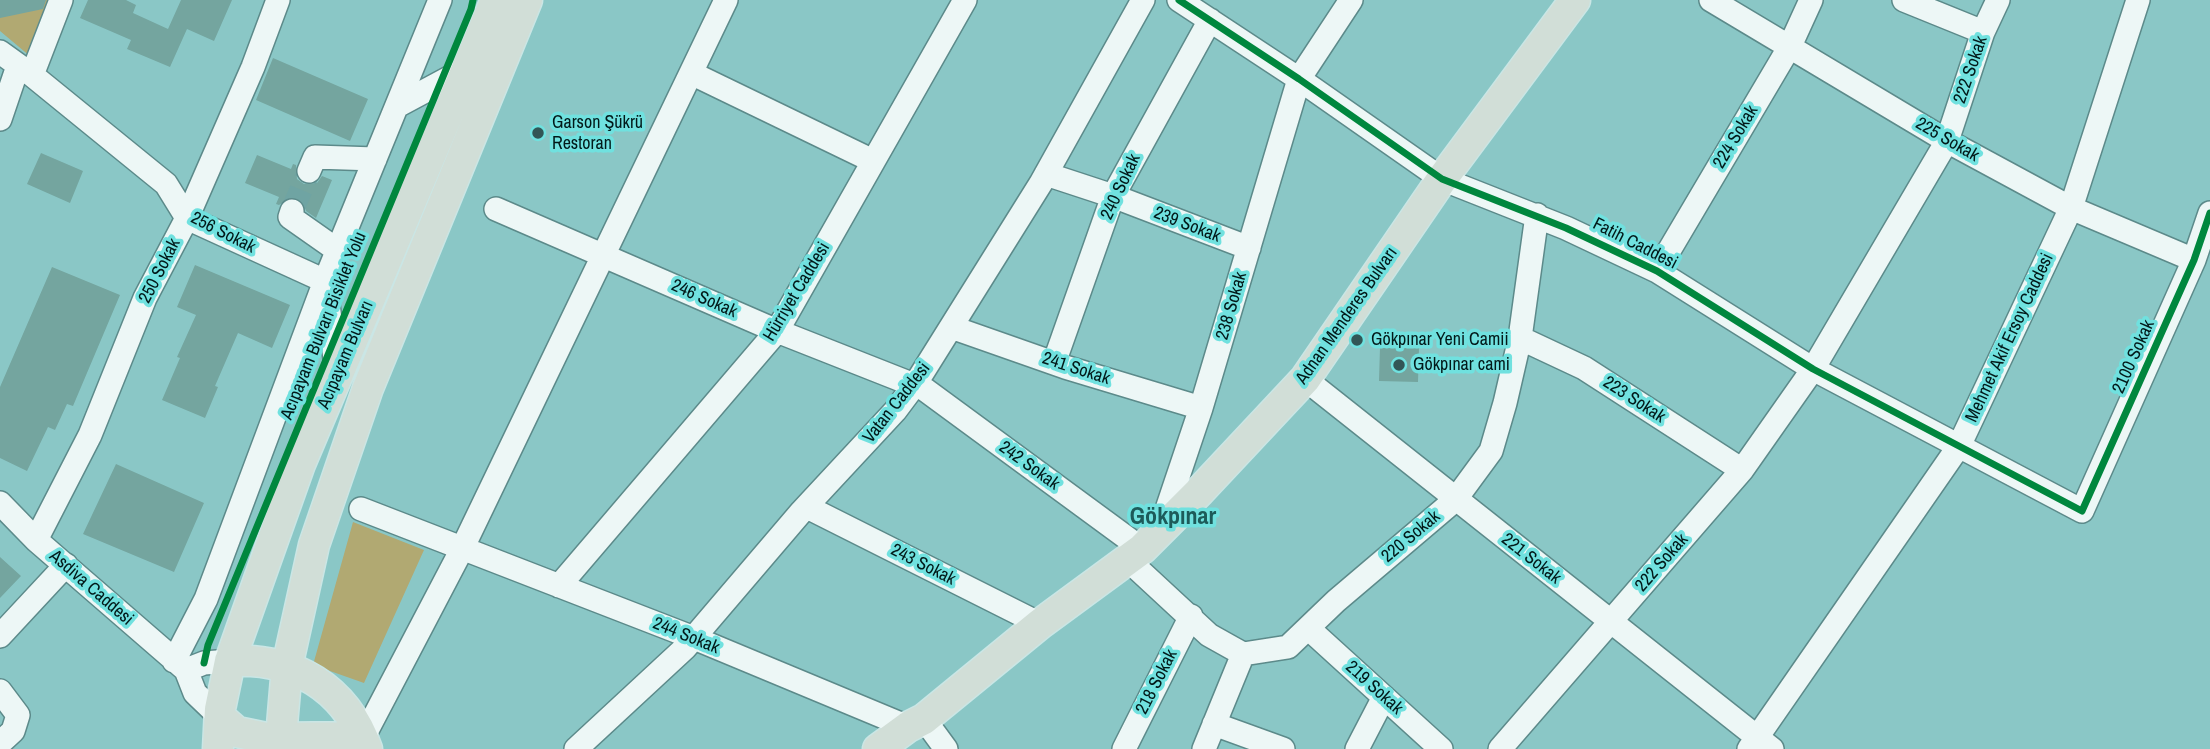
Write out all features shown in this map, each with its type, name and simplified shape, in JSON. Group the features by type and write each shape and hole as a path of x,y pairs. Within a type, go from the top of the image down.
{"main road":[{"name":"Acıpayam Bulvarı","path":"218,749 220,718 230,662 300,464 496,0"},
{"name":"Acıpayam Bulvarı","path":"280,744 287,667 314,545 368,388 527,0"},
{"name":"Adnan Menderes Bulvarı","path":"878,749 916,723 1040,624 1143,547 1306,379 1442,178 1575,0"},
{"path":"220,718 237,732 280,744 364,741 345,708 326,686 287,667 262,662 230,662"}],"street":[{"path":"0,120 17,64 61,0"},
{"name":"250 Sokak","path":"36,540 90,435 145,298 187,218 253,67 278,0"},
{"path":"230,662 180,666 337,250 440,0"},
{"path":"364,741 462,549 726,0"},
{"name":"Hürriyet Caddesi","path":"559,586 778,331 965,0"},
{"name":"Vatan Caddesi","path":"576,749 694,638 807,507 895,411 915,384 1046,174 1143,0"},
{"name":"Fatih Caddesi","path":"1179,0 1442,178 1537,215 1657,271 1813,369 2082,511"},
{"name":"238 Sokak","path":"1143,547 1201,408 1299,79 1351,0"},
{"name":"225 Sokak","path":"1711,0 1947,141 2071,208 2194,260"},
{"name":"224 Sokak","path":"1657,271 1790,46 1811,0"},
{"path":"1904,0 1983,32"},
{"name":"222 Sokak","path":"1500,749 1742,470 1813,369 1947,141 1983,32 1998,0"},
{"name":"Mehmet Akif Ersoy Caddesi","path":"1760,745 1959,446 2071,208 2138,0"},
{"name":"240 Sokak","path":"1054,363 1113,196 1210,20"},
{"name":"256 Sokak","path":"17,64 166,184 187,218 325,281"},
{"path":"397,106 467,69"},
{"path":"691,73 873,161"},
{"path":"309,171 315,157 375,159"},
{"name":"239 Sokak","path":"1046,174 1113,196 1249,248"},
{"name":"246 Sokak","path":"496,209 778,331 915,384"},
{"path":"292,211 290,217 337,250"},
{"name":"2100 Sokak","path":"2082,511 2194,260 2210,214"},
{"name":"220 Sokak","path":"1243,654 1288,647 1336,601 1455,500 1491,451 1520,338 1537,215"},
{"path":"325,281 337,374"},
{"name":"241 Sokak","path":"951,327 1054,363 1201,408"},
{"name":"223 Sokak","path":"1520,338 1584,368 1742,470"},
{"name":"221 Sokak","path":"1306,379 1611,622 1760,745"},
{"name":"242 Sokak","path":"915,384 1143,547"},
{"name":"Asdiva Caddesi","path":"0,503 36,540 180,666 195,693 220,718"},
{"name":"243 Sokak","path":"807,507 1040,624"},
{"name":"244 Sokak","path":"361,509 916,723"},
{"path":"1143,547 1191,616 1209,635 1243,654 1204,749"},
{"path":"0,636 65,565"},
{"name":"218 Sokak","path":"1124,749 1191,616"},
{"name":"219 Sokak","path":"1308,628 1441,749"},
{"path":"0,691 18,715 13,731 0,743"},
{"path":"1357,749 1384,697"},
{"path":"916,723 946,749"},
{"path":"1214,724 1283,749"}],"shaded area":[{"path":"0,0 54,0 31,57 0,31"},
{"path":"353,522 424,550 364,683 313,665"}],"building":[{"path":"0,0 46,0 43,9 0,18"},
{"path":"88,0 126,0 136,5 133,13 168,29 181,0 232,0 214,41 187,29 170,67 127,49 131,40 80,18"},
{"path":"273,58 368,99 350,141 256,100"},
{"path":"41,153 83,171 70,203 27,184"},
{"path":"257,155 291,169 293,164 296,165 297,179 304,184 317,183 322,176 332,180 316,218 306,211 303,202 297,198 289,198 279,205 276,204 279,197 245,183"},
{"path":"195,265 290,305 272,348 238,333 215,386 218,387 205,418 162,400 196,315 177,307"},
{"path":"52,267 120,295 73,406 67,404 55,430 48,427 27,471 0,458 0,387"},
{"name":"Gökpınar cami","path":"1380,347 1419,348 1418,382 1379,381"},
{"path":"116,464 204,503 174,572 83,534"},
{"path":"0,557 21,576 0,598"}],"tunnel":[{"path":"292,211 309,171"}],"cycle path":[{"name":"Acıpayam Bulvarı Bisiklet Yolu","path":"204,663 208,645 473,0"},
{"path":"1179,0 1299,79 1442,179 1566,228 1657,271 1813,369 2082,511 2194,260 2210,213"}],"place":[{"name":"Garson Şükrü Restoran","path":"538,133"},
{"name":"Gökpınar Yeni Camii","path":"1357,340"},
{"name":"Gökpınar cami","path":"1399,365"}],"district":[{"name":"Gökpınar","path":"1173,518"}]}
